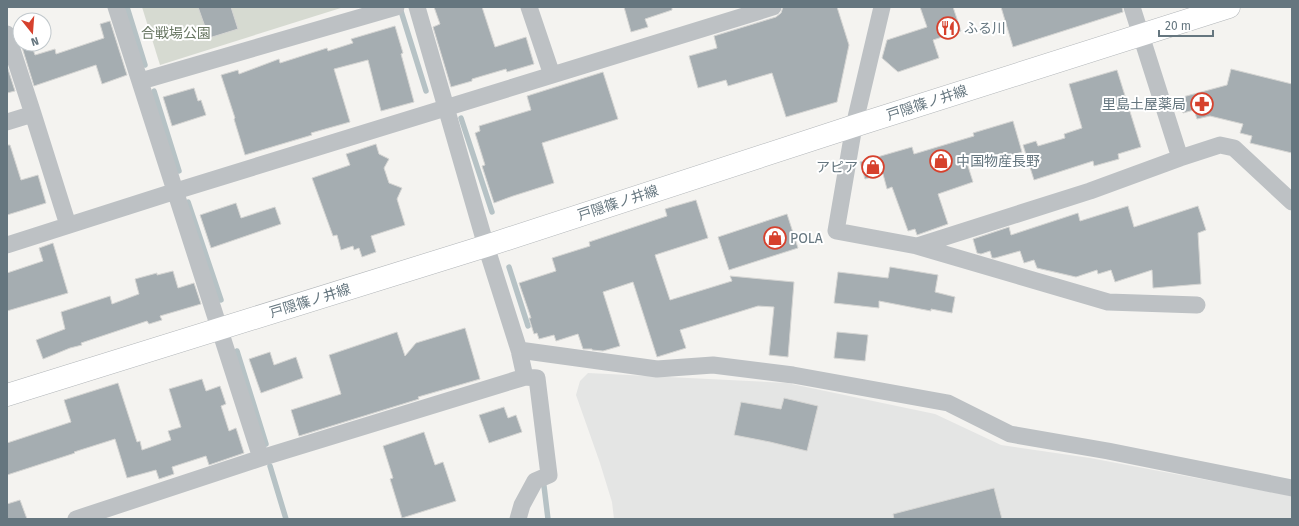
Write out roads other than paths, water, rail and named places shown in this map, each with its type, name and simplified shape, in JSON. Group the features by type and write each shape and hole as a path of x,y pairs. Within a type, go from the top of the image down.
{"main road":[{"name":"戸隠篠ノ井線","path":"7,396 486,246 854,126 1229,7"}],"street":[{"path":"116,7 262,458"},
{"path":"141,81 396,7"},
{"path":"417,7 486,246 519,350 525,377"},
{"path":"529,7 552,75"},
{"path":"7,245 176,191 552,75 738,12 773,7"},
{"path":"882,7 854,126 836,231 917,246 1108,302 1197,304"},
{"path":"1132,7 1180,158"},
{"path":"7,34 34,114 68,225"},
{"path":"7,122 34,114"},
{"path":"917,246 1090,191 1220,145 1234,148 1292,202"},
{"path":"519,350 657,369 713,365 809,377 948,403 1010,434 1108,451 1292,488"},
{"path":"76,519 262,458 525,377 537,378 549,475 535,480 522,505 518,519"}],"waterway":[{"path":"127,7 145,65"},
{"path":"401,11 426,91"},
{"path":"154,91 179,171"},
{"path":"461,118 492,212"},
{"path":"188,202 221,300"},
{"path":"509,267 528,326"},
{"path":"237,351 266,444"},
{"path":"270,466 286,519"},
{"path":"544,486 548,519"}],"place":[{"name":"ふる川","path":"948,28"},
{"name":"里島土屋薬局","path":"1202,104"},
{"name":"中国物産長野","path":"941,161"},
{"name":"アピア","path":"873,167"},
{"name":"POLA","path":"775,238"}],"park label":[{"name":"合戦場公園","path":"176,33"}]}
